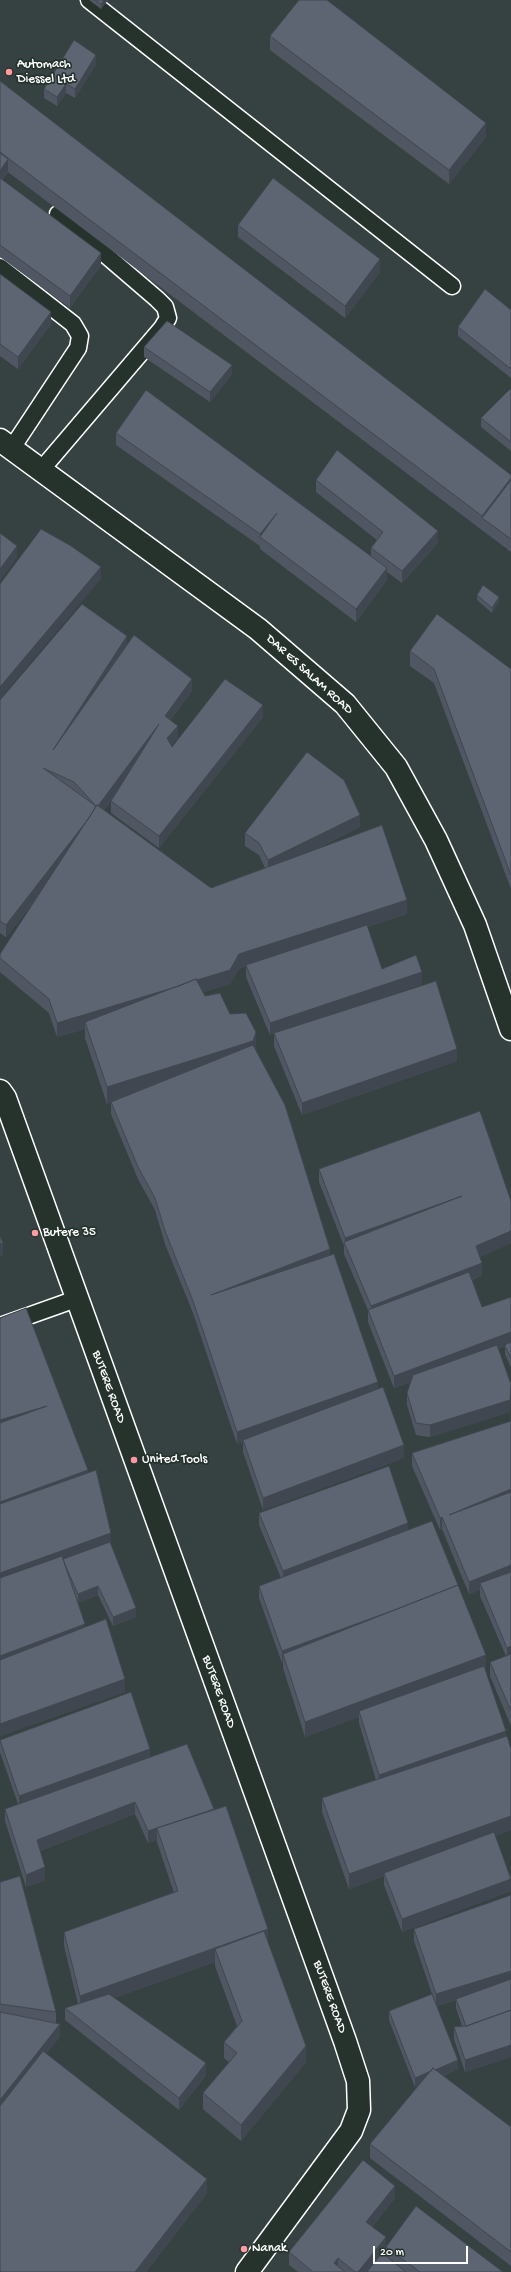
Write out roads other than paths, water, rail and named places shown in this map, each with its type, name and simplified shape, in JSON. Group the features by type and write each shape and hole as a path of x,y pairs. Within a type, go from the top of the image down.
{"street":[{"name":"DAR ES SALAM ROAD","path":"6,444 258,629 345,704 396,767 436,840 475,925 511,1029"},
{"name":"BUTERE ROAD","path":"0,1091 5,1098 76,1299 343,2034 358,2081 359,2110 351,2131 247,2272"}],"lane":[{"path":"89,0 452,286"},
{"path":"41,470 162,328 168,318 165,307 157,299 58,214"},
{"path":"0,267 73,324 80,336 78,348 6,444"},
{"path":"0,1326 76,1299"}],"place":[{"name":"Automach Diessel Ltd","path":"9,72"},
{"name":"Butere 35","path":"35,1233"},
{"name":"United Tools","path":"134,1460"},
{"name":"Nanak","path":"244,2249"}]}
